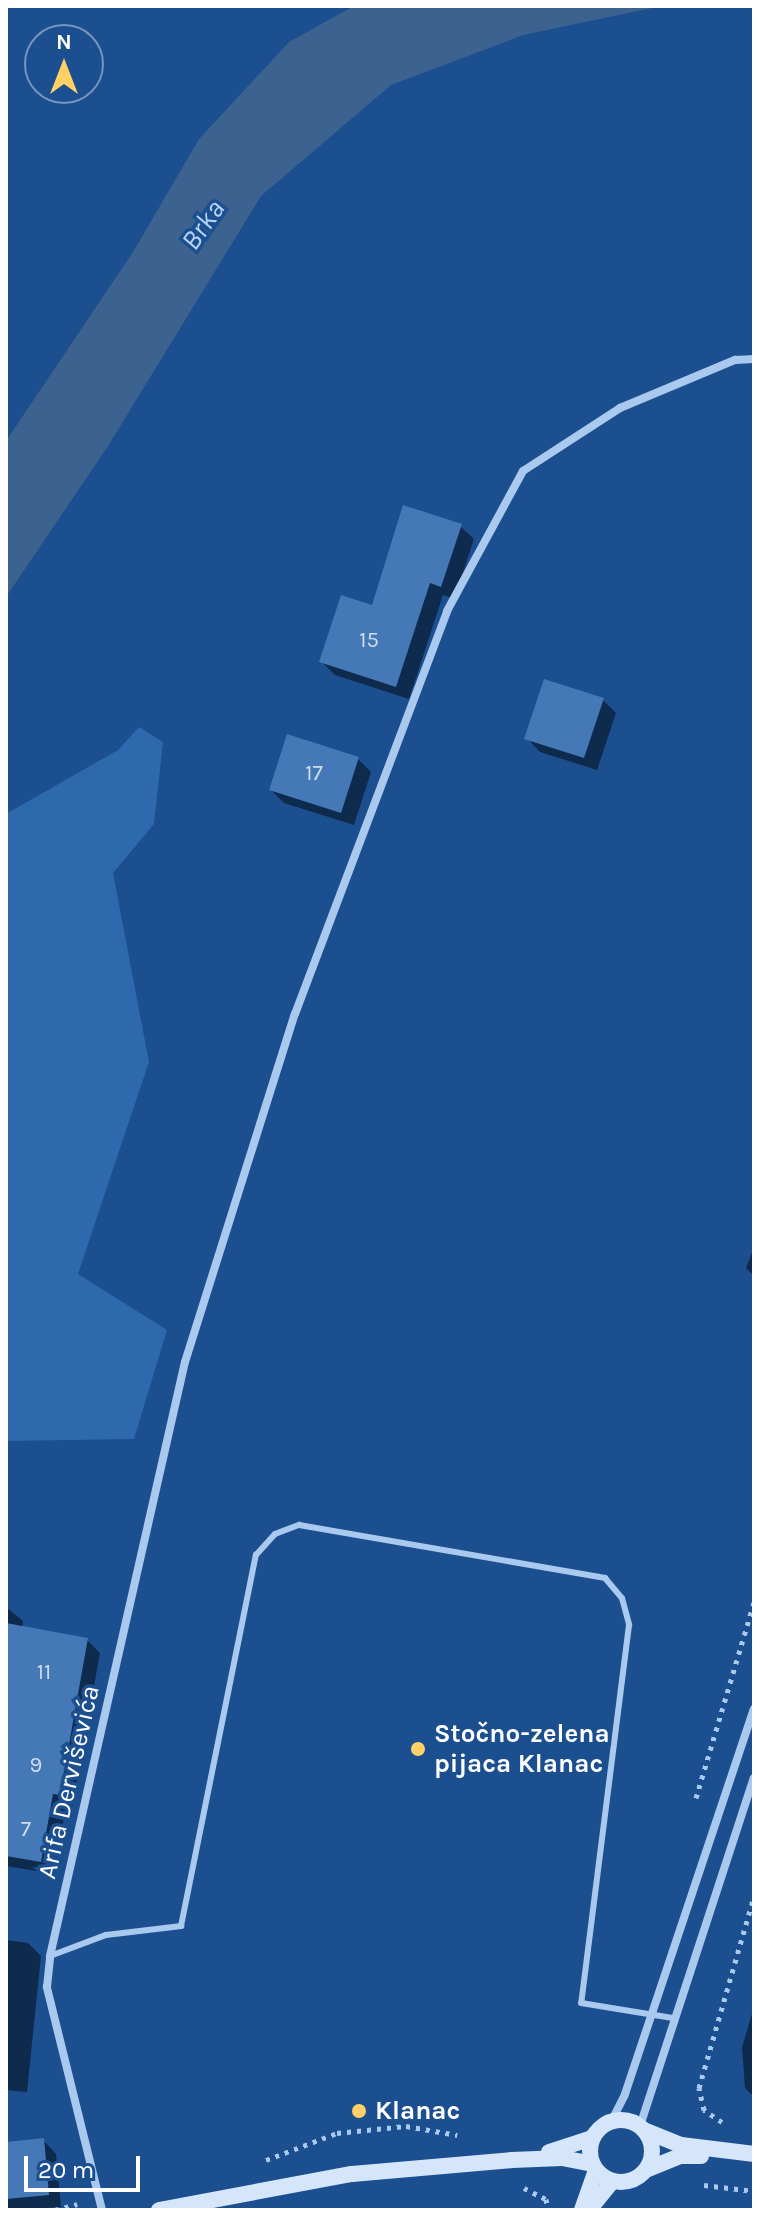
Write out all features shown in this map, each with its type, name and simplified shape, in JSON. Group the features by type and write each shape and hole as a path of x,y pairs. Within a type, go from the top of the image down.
{"main road":[{"path":"512,2160 562,2149 592,2138 611,2122 626,2120 681,2145 750,2154"},
{"path":"643,2129 653,2149 648,2169"},
{"path":"582,2210 594,2167 592,2138"},
{"path":"159,2210 212,2204 352,2174 562,2158 594,2167 612,2182 632,2181 648,2169 681,2156 750,2154"},
{"path":"589,2210 612,2182"}],"street":[{"name":"Arifa Derviševića","path":"102,2210 47,1987 50,1956 185,1362 295,1014 447,611 523,471 620,408 735,360 754,359"},
{"path":"611,2122 625,2094 754,1709"},
{"path":"643,2129 673,2018 754,1778"}],"lane":[{"path":"50,1956 106,1935 181,1926 256,1555 275,1534 299,1525 605,1578 622,1598 629,1625 581,2003 673,2018"}],"path":[{"path":"695,1799 754,1602"},
{"path":"732,2122 722,2122 704,2110 699,2088 754,1896"},
{"path":"264,2161 337,2133 406,2126 469,2136"},
{"path":"55,2210 99,2198"}],"shaded area":[{"path":"139,727 163,742 154,824 113,873 149,1062 78,1274 167,1330 134,1439 6,1441 6,814 118,750"}],"water":[{"name":"Brka","path":"354,6 662,6 523,35 391,85 261,196 108,446 6,597 6,441 133,252 199,139 289,42"}],"building":[{"path":"403,505 462,524 441,587 430,583 396,687 319,662 341,595 372,605"},
{"path":"544,679 604,698 584,758 524,739"},
{"path":"287,734 359,757 341,813 269,790"},
{"path":"6,1623 88,1638 60,1795 53,1794 41,1862 6,1856"},
{"path":"44,2138 49,2195 6,2199 6,2142"}],"place":[{"name":"Stočno-zelena pijaca Klanac","path":"418,1749"},
{"name":"Klanac","path":"359,2111"}]}
